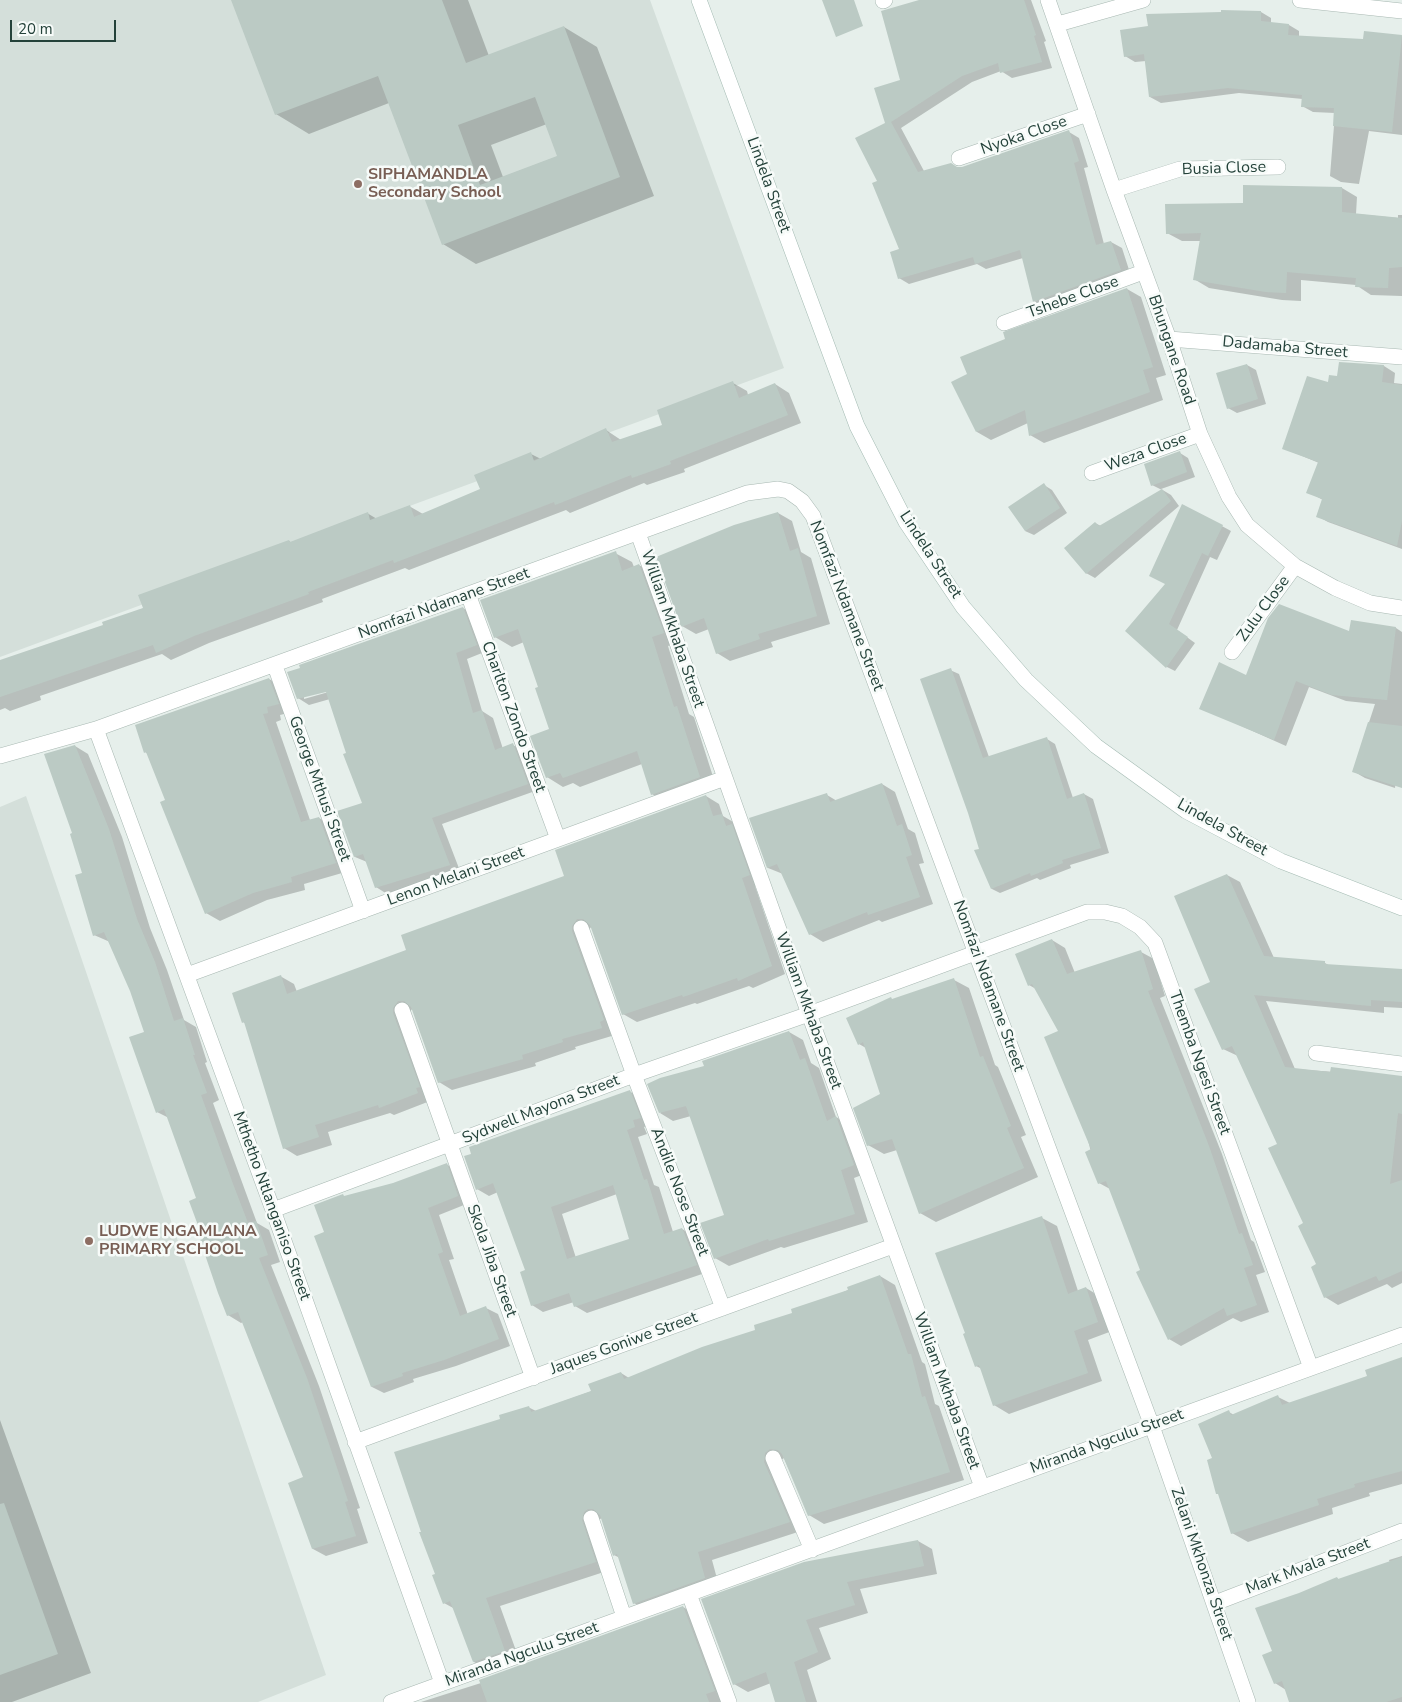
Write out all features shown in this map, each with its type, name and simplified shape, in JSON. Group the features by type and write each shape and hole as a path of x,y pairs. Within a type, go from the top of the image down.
{"street":[{"name":"Lindela Street","path":"698,0 857,426 906,522 963,607 1026,680 1096,746 1186,811 1281,861 1402,908"},
{"name":"Bhungane Road","path":"1048,0 1058,24 1143,272 1169,339 1200,434 1229,497 1247,525 1296,566 1335,588 1370,603 1402,608"},
{"path":"1058,24 1144,0"},
{"path":"1300,0 1402,11"},
{"name":"Nyoka Close","path":"960,158 1088,114"},
{"name":"Busia Close","path":"1114,190 1180,170 1278,167"},
{"name":"Tshebe Close","path":"1004,323 1143,272"},
{"name":"Dadamaba Street","path":"1169,339 1402,357"},
{"name":"Weza Close","path":"1092,473 1200,434"},
{"name":"Nomfazi Ndamane Street","path":"0,756 96,729 275,666 468,594 747,494 778,489 788,491 802,501 813,516 1152,1426"},
{"name":"William Mkhaba Street","path":"638,533 809,1014 982,1487"},
{"name":"Zulu Close","path":"1232,652 1296,566"},
{"name":"Charlton Zondo Street","path":"468,594 558,839"},
{"name":"George Mthusi Street","path":"275,666 363,911"},
{"name":"Mthetho Ntlanganiso Street","path":"96,729 273,1210 442,1684"},
{"name":"Lenon Melani Street","path":"187,974 725,778"},
{"name":"Themba Ngesi Street","path":"975,953 1087,912 1122,916 1140,927 1155,943 1312,1368"},
{"name":"Sydwell Mayona Street","path":"581,928 634,1075"},
{"name":"Sydwell Mayona Street","path":"273,1210 634,1075 809,1014 975,953"},
{"name":"Sydwell Mayona Street","path":"402,1010 448,1145"},
{"path":"1316,1053 1402,1064"},
{"name":"Andile Nose Street","path":"634,1075 723,1308"},
{"name":"Skola Jiba Street","path":"448,1145 533,1378"},
{"name":"Jaques Goniwe Street","path":"355,1442 893,1246"},
{"name":"Miranda Ngculu Street","path":"391,1702 1402,1335"},
{"name":"Zelani Mkhonza Street","path":"1152,1426 1248,1702"},
{"path":"773,1458 812,1550"},
{"path":"590,1518 624,1617"},
{"name":"Mark Mvala Street","path":"1215,1604 1402,1531"},
{"path":"689,1594 729,1702"}],"shaded area":[{"name":"SIPHAMANDLA Secondary School","path":"0,0 650,0 784,368 0,657"},
{"name":"LUDWE NGAMLANA PRIMARY SCHOOL","path":"26,796 326,1675 258,1702 0,1702 0,807"}],"building":[{"path":"231,0 442,0 466,63 564,26 620,177 442,245 378,76 275,115","holes":["535,97 557,156 480,185 458,125"]},
{"path":"822,0 854,0 863,26 836,37"},
{"path":"919,0 1024,0 1036,35 1034,36 1042,62 1000,73 998,63 962,76 891,122 918,172 951,163 957,167 962,167 1069,130 1079,161 1074,163 1096,245 1111,241 1121,270 1033,302 1020,250 975,264 973,257 898,279 890,252 899,249 872,183 877,181 855,138 885,123 874,88 900,80 881,11"},
{"path":"1221,10 1261,11 1261,21 1289,24 1288,35 1363,39 1364,31 1402,35 1392,132 1333,126 1334,108 1301,107 1302,95 1228,88 1149,97 1144,54 1124,57 1120,30 1148,26 1146,14 1221,12"},
{"path":"1243,185 1342,187 1342,212 1402,218 1402,267 1389,268 1388,288 1355,287 1356,278 1287,272 1286,293 1266,292 1193,280 1201,233 1166,234 1165,204 1243,203"},
{"path":"1127,288 1153,367 1143,370 1150,392 1029,436 1025,410 976,432 951,382 967,374 960,357 1005,339 1003,332"},
{"path":"1339,362 1384,365 1382,382 1402,385 1402,521 1397,546 1316,517 1322,499 1306,493 1318,462 1282,449 1307,376 1328,382 1329,375 1337,376"},
{"path":"1247,364 1258,399 1227,409 1216,373"},
{"path":"733,381 739,398 775,383 788,415 670,461 671,464 632,478 631,475 555,505 554,502 394,563 393,560 308,592 309,594 194,636 156,653 153,645 0,697 0,660 103,625 102,622 143,608 138,595 289,540 290,542 368,512 370,520 410,505 414,517 480,489 474,475 531,452 534,461 606,428 612,442 662,425 657,410"},
{"path":"1180,451 1187,472 1151,486 1144,464"},
{"path":"1044,483 1060,508 1025,531 1008,507"},
{"path":"1162,489 1171,501 1086,574 1064,548 1095,522 1099,526"},
{"path":"1182,504 1223,525 1208,556 1202,553 1169,624 1188,637 1166,668 1125,631 1165,584 1149,576"},
{"path":"778,512 790,551 798,548 817,616 758,634 760,639 716,654 704,618 681,627 656,557 734,525"},
{"path":"616,551 622,571 639,564 664,633 652,637 674,707 677,706 700,777 651,795 637,751 563,778 560,773 546,778 530,736 549,729 535,688 538,687 518,629 494,638 480,600"},
{"path":"1279,604 1349,631 1351,620 1396,627 1387,700 1332,695 1296,681 1274,740 1199,709 1219,662 1246,675 1268,618"},
{"path":"463,607 477,645 456,653 473,713 482,710 495,750 513,743 528,784 432,818 450,865 375,888 363,854 354,857 337,811 362,803 343,754 346,753 326,692 297,699 287,672 300,668 299,665"},
{"path":"951,668 983,758 1047,737 1067,799 1084,793 1101,848 1062,860 1063,863 1031,876 1030,873 991,889 974,850 979,849 968,813 920,679"},
{"path":"269,678 279,704 267,707 268,713 263,714 301,822 319,817 336,863 291,877 292,882 253,893 205,914 160,802 165,800 146,752 144,753 135,725"},
{"path":"1368,722 1402,726 1402,788 1352,772"},
{"path":"75,745 109,829 137,919 155,962 174,1021 183,1018 195,1055 193,1055 207,1093 201,1095 233,1184 248,1223 256,1221 268,1255 259,1258 307,1378 348,1501 345,1502 356,1536 312,1549 288,1483 303,1477 238,1312 227,1316 218,1293 200,1240 203,1239 189,1201 196,1198 164,1109 156,1113 129,1037 144,1032 130,991 104,932 93,936 75,875 82,873 70,834 72,833 44,754"},
{"path":"882,783 897,826 902,824 912,855 906,857 920,897 868,915 867,912 809,935 777,864 767,868 749,818 827,793 830,802"},
{"path":"706,795 713,816 722,814 726,826 732,824 750,875 742,878 772,966 738,981 737,978 683,997 682,995 622,1015 590,925 583,919 577,919 572,926 572,931 604,1020 600,1022 602,1028 562,1039 563,1042 522,1055 523,1059 438,1083 411,1007 404,1001 398,1001 393,1008 393,1013 420,1087 416,1088 418,1093 379,1108 378,1105 315,1125 319,1137 283,1149 244,1022 242,1023 232,993 281,975 287,994 406,950 401,935 564,876 555,850"},
{"path":"1227,874 1264,956 1325,961 1325,964 1402,969 1402,1002 1371,1000 1371,1006 1254,995 1285,1067 1330,1072 1331,1067 1402,1076 1402,1114 1398,1113 1390,1184 1402,1180 1402,1271 1379,1281 1376,1276 1324,1298 1311,1267 1316,1264 1298,1226 1303,1223 1268,1148 1277,1144 1232,1046 1222,1050 1194,989 1210,982 1174,896"},
{"path":"1052,939 1067,974 1141,950 1153,989 1148,991 1209,1146 1239,1234 1242,1233 1253,1265 1244,1268 1257,1305 1227,1316 1224,1308 1168,1340 1136,1272 1140,1270 1106,1181 1098,1184 1085,1152 1091,1149 1044,1037 1058,1031 1032,984 1028,986 1015,954"},
{"path":"954,978 980,1057 983,1056 1011,1126 1007,1128 1024,1168 919,1214 892,1139 867,1146 853,1108 880,1094 863,1042 858,1045 846,1018 891,997 892,999"},
{"path":"789,1031 800,1060 805,1058 827,1121 836,1116 854,1165 841,1170 855,1214 769,1241 768,1239 714,1259 700,1223 724,1215 686,1106 659,1113 647,1084 660,1078 704,1066 702,1061"},
{"path":"630,1090 641,1118 633,1120 635,1127 627,1130 644,1180 647,1179 664,1234 682,1228 697,1265 574,1307 569,1293 531,1306 520,1272 525,1270 493,1183 476,1190 464,1156 471,1154 469,1147","holes":["613,1185 629,1239 567,1259 551,1207"]},
{"path":"447,1163 458,1196 428,1208 443,1252 438,1254 460,1316 486,1306 499,1339 444,1360 402,1373 403,1376 371,1387 314,1236 324,1232 314,1205 343,1194 344,1196 393,1183"},
{"path":"1042,1216 1068,1294 1086,1287 1098,1322 1074,1331 1088,1373 993,1406 979,1365 975,1367 963,1334 965,1333 935,1253"},
{"path":"880,1275 908,1354 911,1354 922,1397 925,1396 950,1472 808,1516 782,1454 778,1450 770,1449 765,1453 764,1462 790,1522 698,1552 705,1578 633,1604 617,1554 613,1556 600,1515 593,1509 588,1509 584,1512 582,1520 596,1562 486,1598 505,1651 473,1662 450,1601 443,1604 432,1575 435,1574 419,1532 421,1532 394,1452 500,1419 499,1415 529,1406 531,1412 591,1391 588,1384 621,1372 624,1379 702,1347 755,1330 754,1325 792,1313 791,1309 848,1290 847,1287"},
{"path":"1402,1357 1402,1471 1354,1484 1355,1487 1317,1499 1319,1505 1231,1534 1218,1494 1216,1494 1207,1460 1212,1458 1198,1424 1229,1410 1231,1415 1278,1395 1282,1405 1367,1376 1365,1370"},
{"path":"4,1503 58,1654 0,1675 0,1504"},
{"path":"918,1540 924,1566 847,1582 855,1605 806,1620 818,1652 794,1662 806,1702 775,1702 766,1672 733,1685 701,1599 804,1562"},
{"path":"1402,1557 1402,1697 1386,1702 1289,1702 1282,1681 1274,1684 1262,1655 1272,1651 1255,1608 1299,1593 1337,1577 1338,1579"},
{"path":"683,1606 715,1691 706,1694 709,1702 487,1702 479,1680"}],"place":[{"name":"SIPHAMANDLA Secondary School","path":"358,184"},
{"name":"LUDWE NGAMLANA PRIMARY SCHOOL","path":"89,1241"}]}
